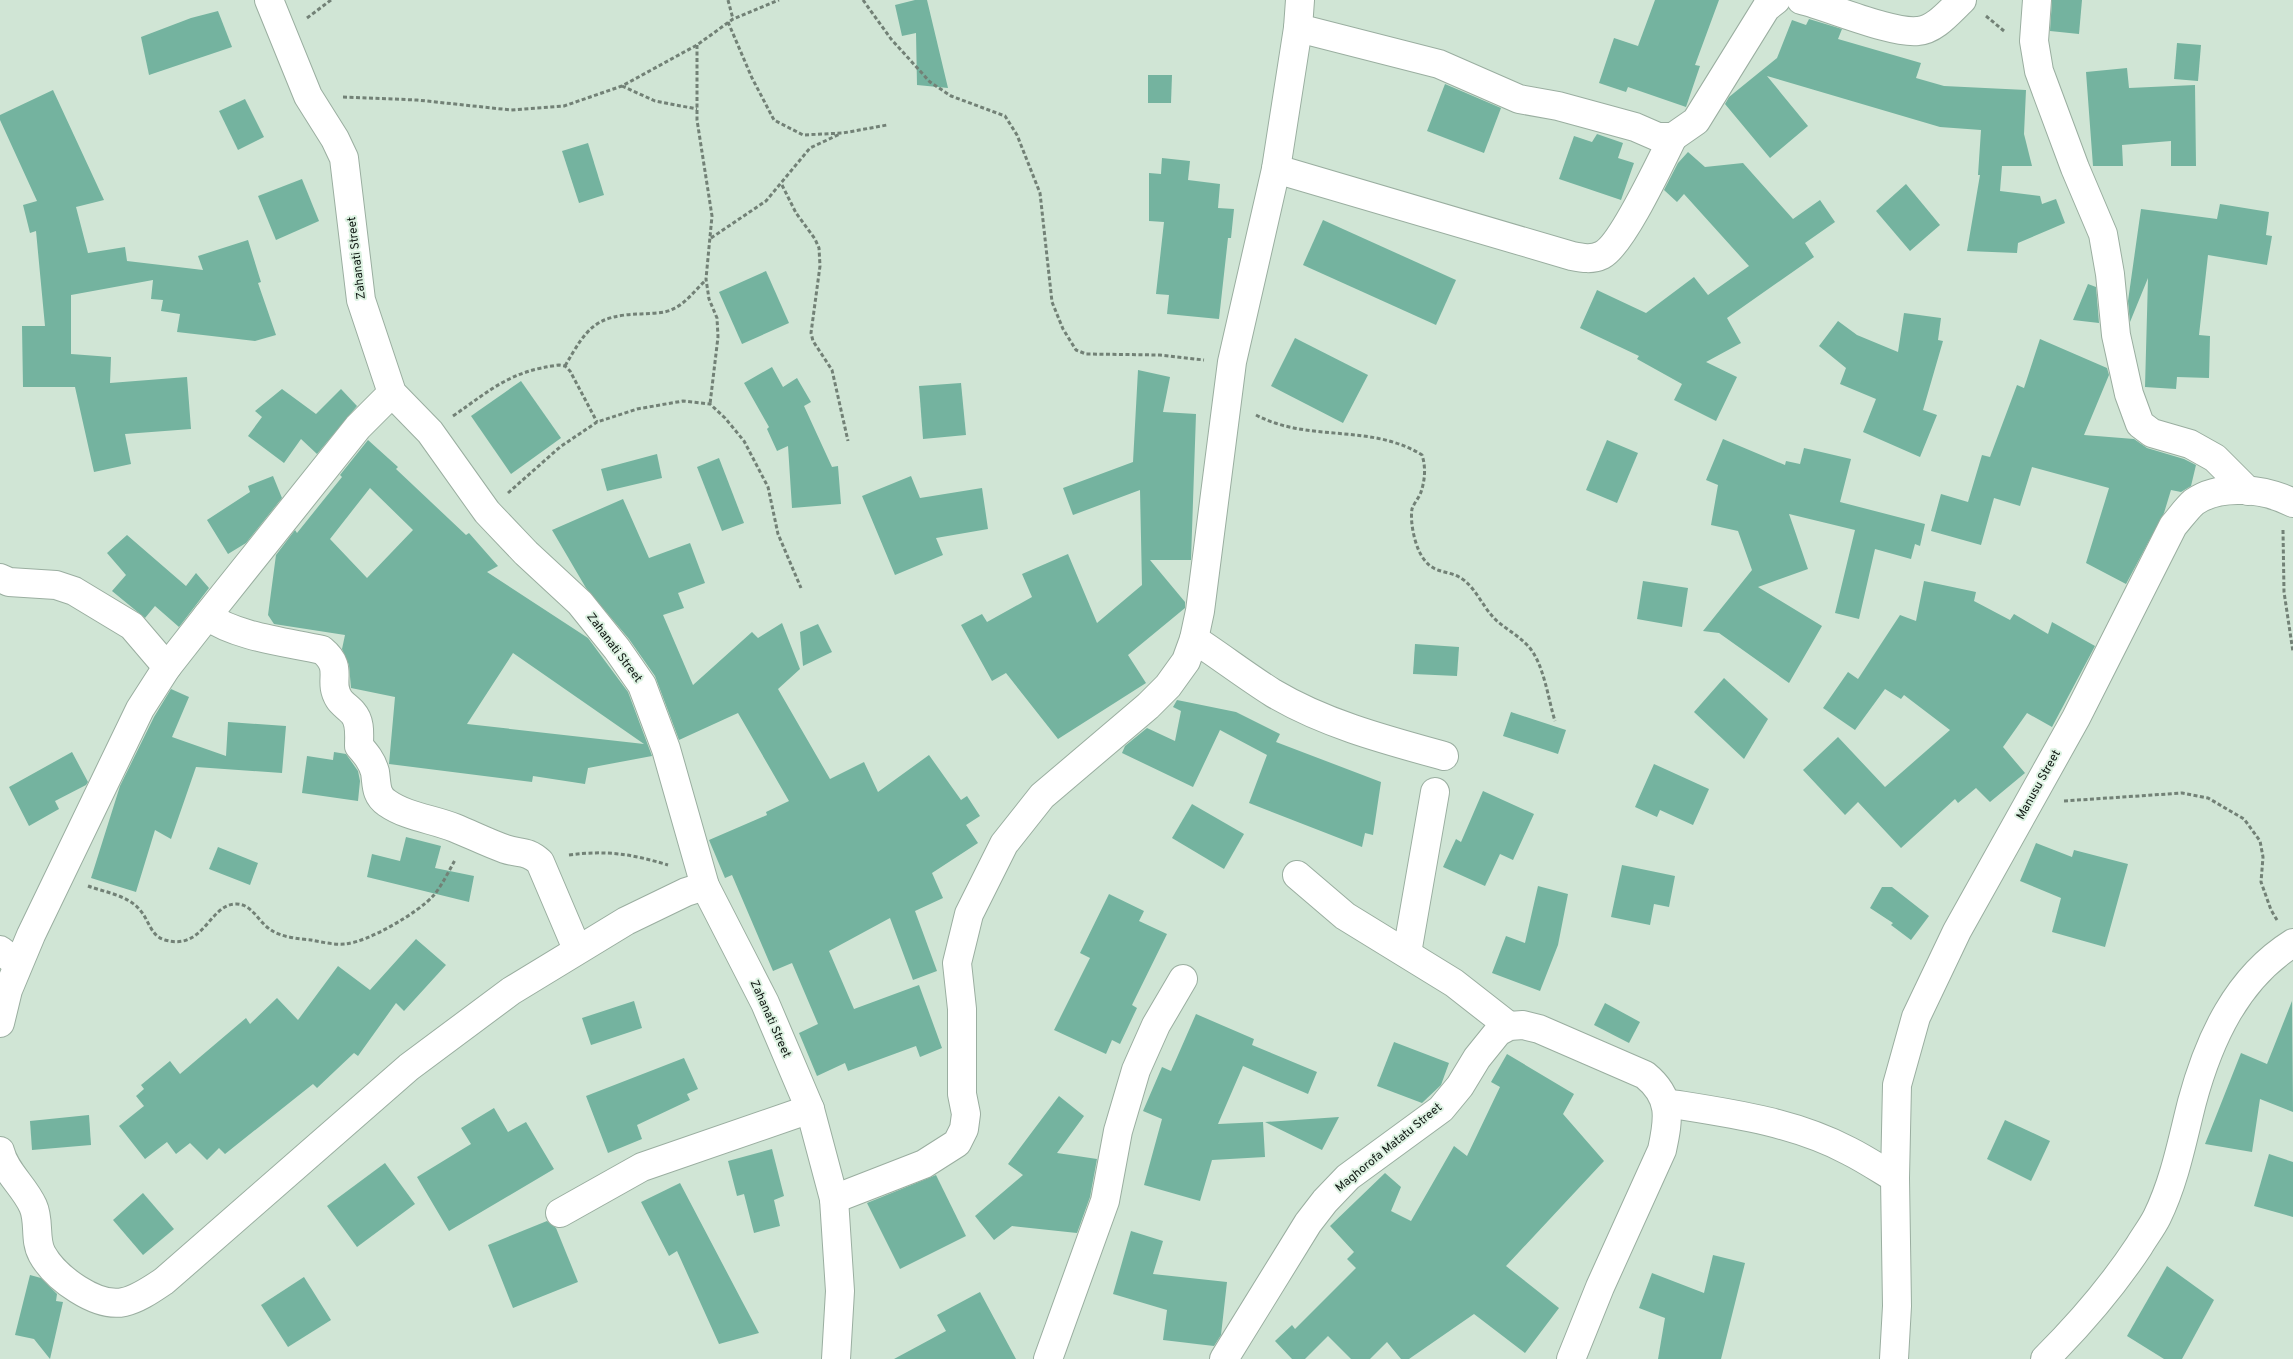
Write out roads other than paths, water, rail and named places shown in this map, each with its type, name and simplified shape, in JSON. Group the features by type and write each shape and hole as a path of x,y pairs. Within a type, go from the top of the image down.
{"street":[{"name":"Zahanati Street","path":"269,0 308,96 335,139 344,158 361,300 392,393 430,432 487,512 526,553 580,603 617,649 642,685 666,749 695,889 764,1003 810,1109 834,1199 840,1291 836,1359"},
{"path":"834,1199 924,1164 957,1143 964,1129 966,1114 962,1094 962,1009 958,963 969,914 1004,844 1042,796 1148,706 1168,686 1186,661 1194,638 1207,560 1232,362 1276,169 1298,28 1300,0"},
{"path":"1276,169 1572,256 1595,258 1610,248 1627,223 1674,137 1696,121 1766,8 1776,0"},
{"path":"1801,0 1901,30 1919,32 1972,7"},
{"path":"2037,0 2034,41 2039,71 2074,168 2103,234 2110,274 2116,335 2130,394 2140,424 2152,432 2190,444 2215,458 2248,490"},
{"path":"1298,28 1439,64 1519,99 1558,106 1635,126 1658,137 1674,137"},
{"path":"0,1022 8,990 9,957 60,877 140,710 166,668 358,427 392,393"},
{"name":"Manusu Street","path":"1894,1359 1897,1306 1895,1178 1897,1085 1916,1017 1957,932 2030,803 2128,619 2173,526 2195,502 2219,492 2248,490 2287,500"},
{"path":"0,578 10,582 56,585 74,591 132,626 166,668"},
{"path":"207,616 218,625 244,633 322,650 330,657 335,666 335,685 339,699 354,714 359,727 359,746 369,757 375,771 376,790 385,802 419,818 455,828 508,850 531,854 540,862 577,949"},
{"path":"1194,638 1273,693 1315,714 1380,738 1444,756"},
{"path":"1407,953 1435,792"},
{"path":"1297,875 1345,916 1454,983 1509,1026 1523,1025 1539,1029 1645,1074 1658,1085 1666,1103 1667,1126 1662,1150 1600,1287 1571,1359"},
{"path":"1,1157 28,1193 36,1212 42,1254 57,1272 87,1296 106,1302 121,1303 132,1300 164,1281 409,1067 511,991 577,949 626,921 695,889"},
{"path":"2045,1359 2078,1326 2118,1276 2157,1218 2176,1170 2193,1100 2213,1040 2233,1001 2256,972 2278,952 2286,933"},
{"path":"1048,1359 1104,1201 1118,1131 1136,1070 1156,1025 1183,979"},
{"name":"Maghorofa Matatu Street","path":"1224,1359 1308,1223 1325,1201 1348,1177 1441,1108 1460,1086 1490,1039 1509,1026"},
{"path":"1666,1103 1746,1116 1802,1131 1849,1150 1895,1178"},
{"path":"560,1212 642,1167 810,1109"}]}
